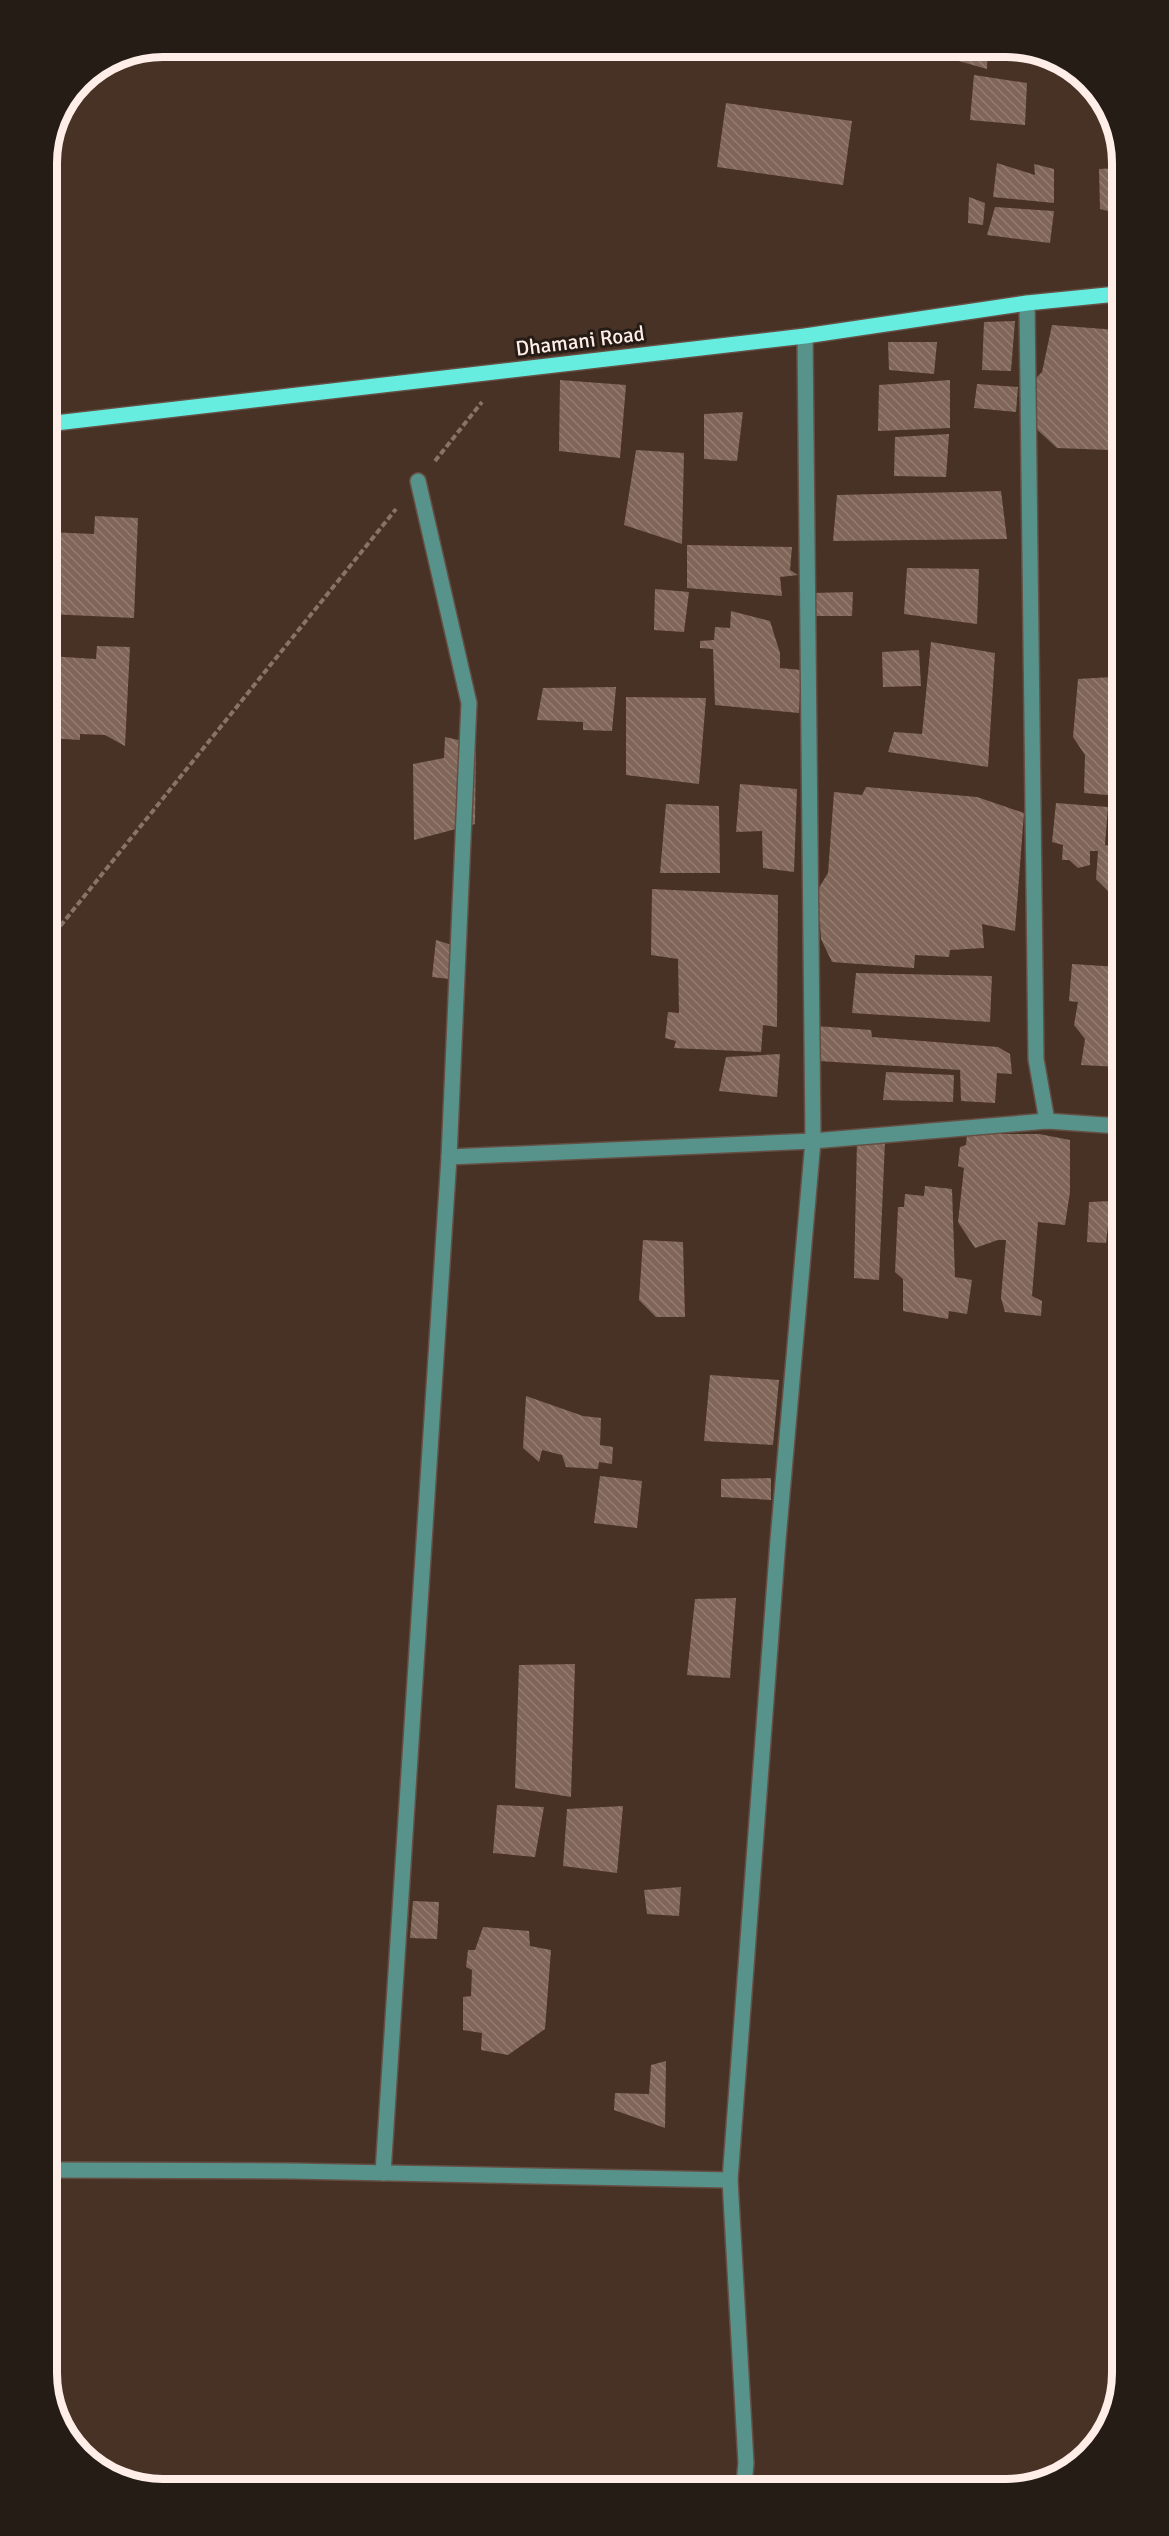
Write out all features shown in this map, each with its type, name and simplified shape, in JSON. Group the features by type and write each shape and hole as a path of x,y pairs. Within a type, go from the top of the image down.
{"main road":[{"name":"Dhamani Road","path":"57,423 806,336 1027,303 1112,294"}],"street":[{"path":"1027,303 1036,1059 1047,1121"},
{"path":"745,2479 746,2463 730,2180 778,1539 813,1141 806,336"},
{"path":"382,2174 449,1157 469,703 418,481"},
{"path":"449,1157 813,1141 1047,1121 1112,1126"},
{"path":"57,2170 730,2180"}],"path":[{"path":"57,930 507,370"}],"building":[{"path":"955,57 988,57 987,69 955,60"},
{"path":"974,75 1027,83 1025,125 970,120"},
{"path":"726,103 852,121 843,185 717,167"},
{"path":"997,163 1035,175 1034,164 1054,169 1054,203 993,197"},
{"path":"1112,168 1112,212 1100,209 1099,169"},
{"path":"969,197 985,203 983,225 968,223"},
{"path":"995,207 1054,211 1050,243 987,235"},
{"path":"1015,321 1011,371 982,370 984,322"},
{"path":"1052,325 1112,330 1112,473 1110,450 1057,448 1030,423 1032,382 1042,372"},
{"path":"888,342 937,342 934,374 889,370"},
{"path":"560,380 626,385 620,458 559,451"},
{"path":"950,380 950,428 878,431 879,385"},
{"path":"977,384 1018,387 1016,412 974,408"},
{"path":"743,412 737,461 704,459 704,414"},
{"path":"949,434 946,477 894,476 895,437"},
{"path":"636,450 684,453 682,544 624,525"},
{"path":"1001,491 1007,539 833,541 837,495"},
{"path":"95,516 138,518 134,618 57,614 57,532 94,534"},
{"path":"687,545 792,547 790,570 798,575 780,577 782,596 687,588"},
{"path":"907,568 979,569 977,624 904,614"},
{"path":"655,589 689,592 684,632 654,630"},
{"path":"853,592 852,616 810,616 811,593"},
{"path":"731,611 770,621 780,653 780,668 801,670 799,713 715,705 713,649 700,648 700,641 714,640 715,627 730,628"},
{"path":"931,642 995,653 988,767 888,752 894,732 922,734"},
{"path":"97,646 130,647 125,746 105,735 80,734 80,740 57,739 57,657 96,659"},
{"path":"919,650 921,686 883,687 882,652"},
{"path":"1112,677 1112,795 1084,793 1085,755 1073,737 1078,679"},
{"path":"616,687 612,731 583,730 583,722 537,720 543,688"},
{"path":"626,697 706,698 699,784 626,775"},
{"path":"445,737 476,744 475,824 414,840 413,764 444,758"},
{"path":"740,784 797,789 794,872 763,868 762,831 736,832"},
{"path":"866,787 977,797 1024,813 1015,931 982,924 984,948 950,950 949,957 915,955 914,968 832,962 821,939 820,923 814,923 817,891 828,873 834,792 862,795"},
{"path":"1056,803 1108,807 1105,845 1112,847 1112,895 1096,879 1098,851 1090,851 1090,865 1078,868 1069,860 1062,860 1063,845 1052,842"},
{"path":"666,804 719,806 720,873 660,873"},
{"path":"652,889 778,895 777,1027 763,1025 761,1052 674,1048 676,1041 665,1038 668,1012 679,1013 678,959 651,955"},
{"path":"436,940 458,947 458,980 432,977"},
{"path":"1072,964 1112,967 1112,1067 1081,1065 1085,1039 1074,1025 1078,1002 1069,1001"},
{"path":"856,973 992,976 990,1022 852,1013"},
{"path":"816,1026 871,1030 872,1037 998,1047 1010,1054 1012,1074 997,1073 995,1103 961,1101 960,1070 819,1061"},
{"path":"780,1054 777,1097 719,1091 726,1057"},
{"path":"886,1072 954,1075 953,1102 883,1100"},
{"path":"967,1134 1039,1134 1070,1140 1070,1192 1065,1225 1038,1222 1032,1296 1042,1301 1041,1316 1005,1312 1001,1298 1006,1240 998,1240 975,1248 958,1222 964,1168 958,1166 960,1147 966,1145"},
{"path":"857,1140 885,1141 879,1280 854,1278"},
{"path":"925,1186 952,1189 955,1277 972,1280 967,1314 949,1311 948,1319 903,1311 903,1279 895,1272 898,1207 904,1207 905,1194 924,1196"},
{"path":"1111,1201 1106,1243 1087,1242 1089,1202"},
{"path":"643,1240 683,1242 685,1317 656,1317 639,1300"},
{"path":"710,1375 779,1380 773,1445 704,1441"},
{"path":"526,1396 583,1416 601,1418 600,1445 613,1447 612,1464 599,1462 598,1469 566,1467 562,1455 542,1450 539,1462 523,1448"},
{"path":"600,1476 642,1481 637,1528 594,1523"},
{"path":"771,1478 771,1500 721,1497 721,1479"},
{"path":"736,1598 730,1678 687,1675 695,1599"},
{"path":"575,1664 571,1797 515,1788 519,1665"},
{"path":"497,1805 544,1807 535,1857 493,1853"},
{"path":"623,1806 617,1873 563,1866 567,1809"},
{"path":"681,1887 679,1916 647,1914 644,1890"},
{"path":"413,1901 439,1902 437,1939 410,1938"},
{"path":"483,1927 529,1931 530,1946 551,1950 545,2029 508,2055 481,2050 482,2033 463,2030 463,1997 471,1996 472,1970 466,1967 468,1950 475,1950"},
{"path":"666,2061 665,2128 614,2110 615,2093 649,2094 651,2065"}]}
